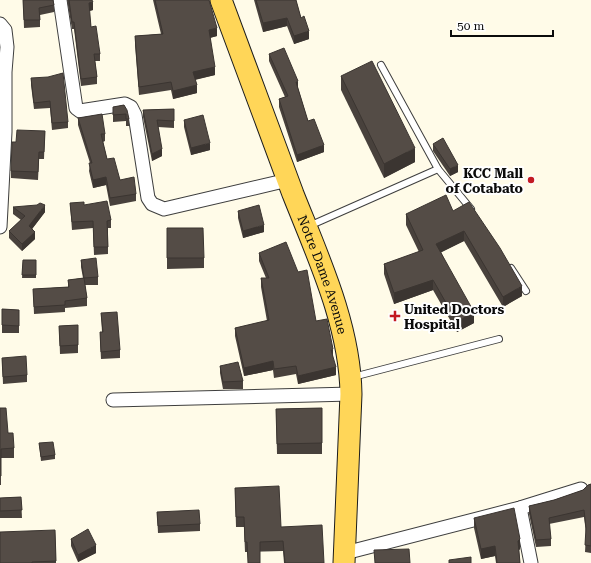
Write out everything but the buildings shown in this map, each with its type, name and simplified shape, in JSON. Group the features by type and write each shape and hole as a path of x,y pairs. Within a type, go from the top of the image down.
{"main road":[{"name":"Notre Dame Avenue","path":"221,0 337,314 351,386 344,558"}],"street":[{"path":"60,0 76,108 80,110 125,104 131,107 135,115 148,198 152,204 164,209 288,180"},
{"path":"0,24 5,30 7,47 0,227"},
{"path":"113,400 351,386"},
{"path":"344,558 581,489"},
{"path":"520,508 531,563"}],"lane":[{"path":"381,65 438,169 478,217"},
{"path":"306,227 438,169"},
{"path":"506,260 526,291"},
{"path":"351,386 499,339"}],"place":[{"name":"KCC Mall of Cotabato","path":"531,180"},
{"name":"United Doctors Hospital","path":"395,316"}]}
